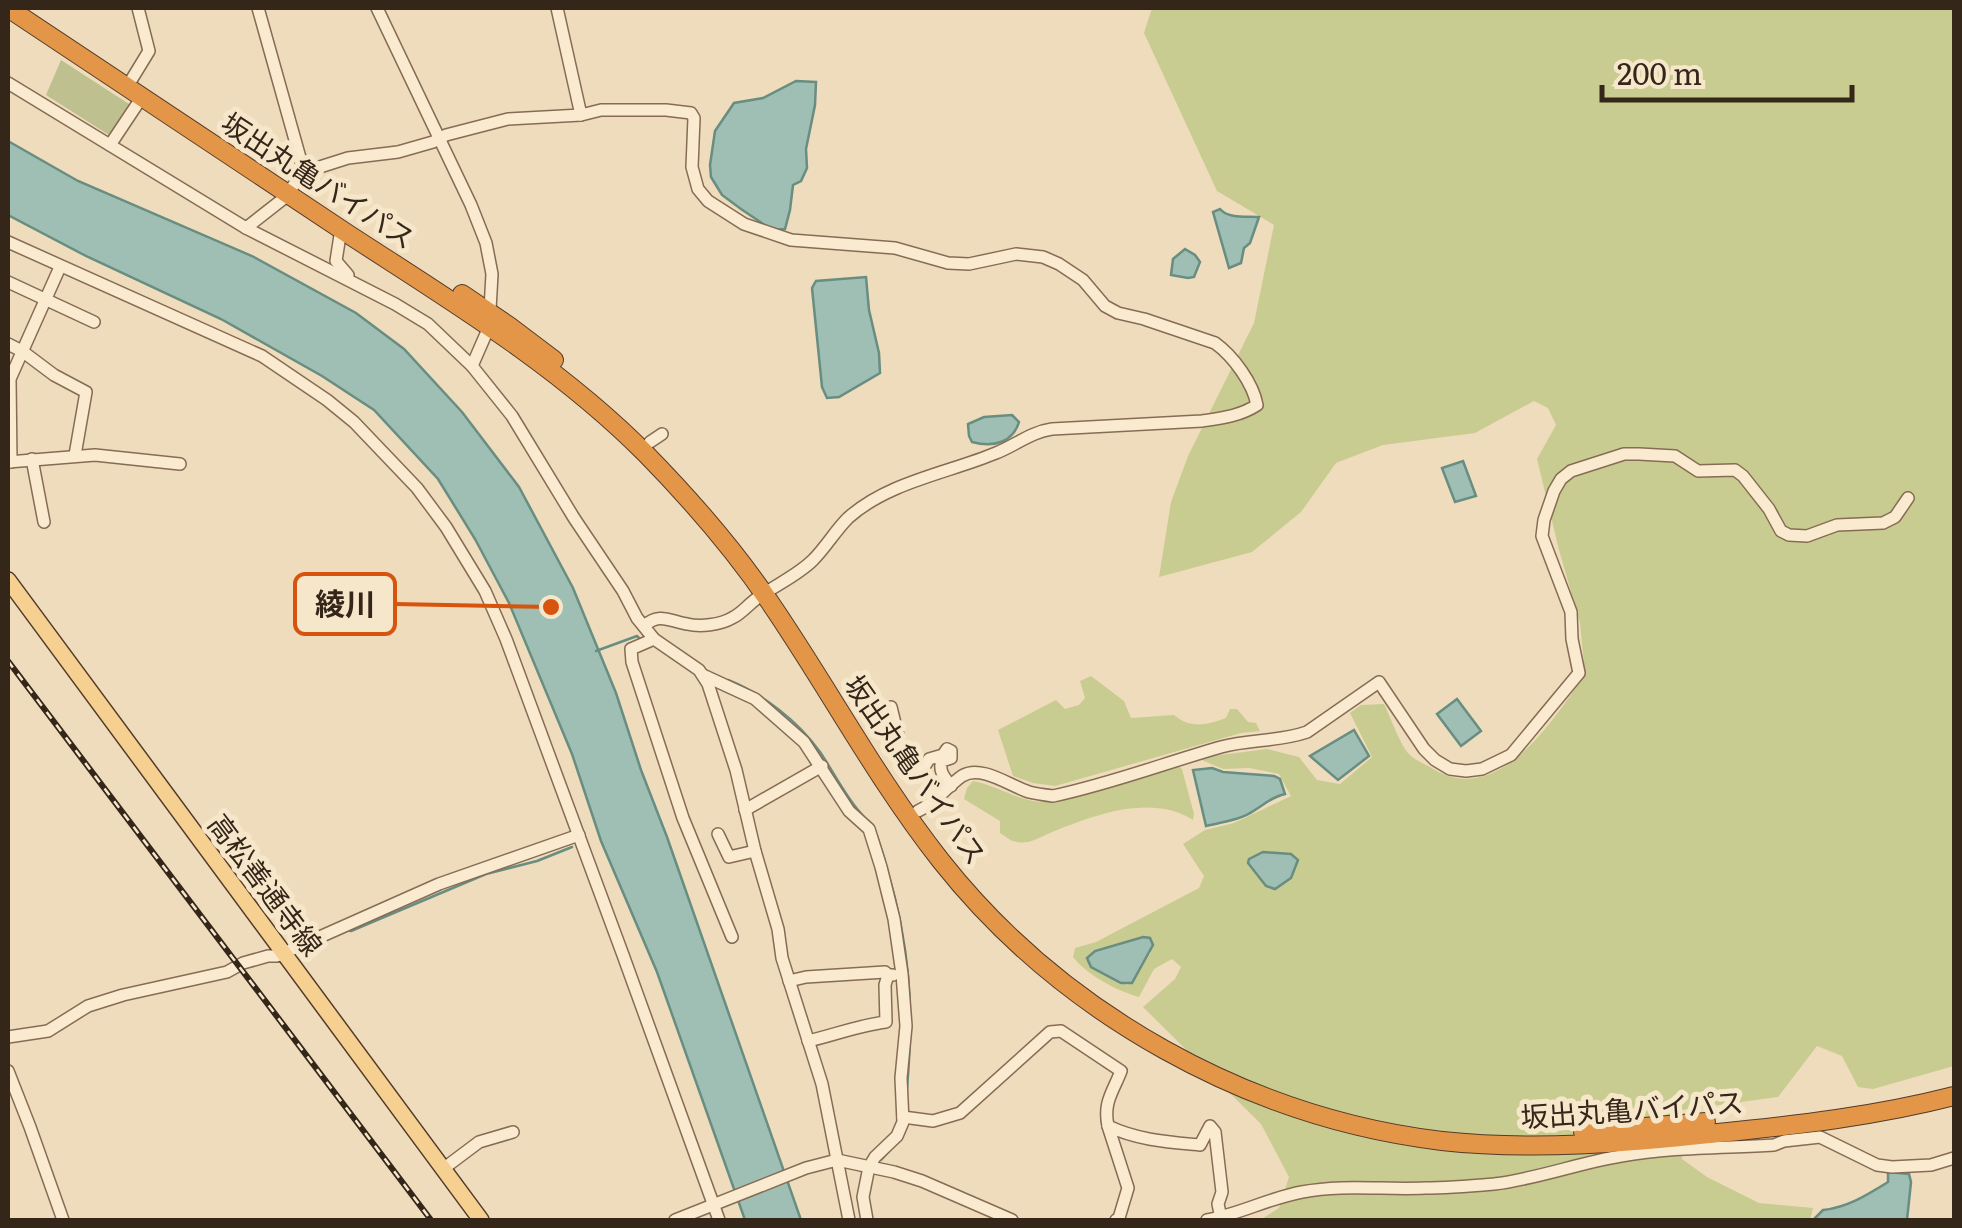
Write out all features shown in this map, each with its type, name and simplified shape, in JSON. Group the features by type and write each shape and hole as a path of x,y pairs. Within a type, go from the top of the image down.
{"highway":[{"name":"坂出丸亀バイパス","path":"8,8 296,184 489,320 642,450 769,591 886,786 946,868 1015,940 1157,1046 1246,1090 1344,1122 1413,1137 1491,1144 1623,1142 1844,1120 1954,1096"},
{"name":"坂出丸亀バイパス","path":"27,8 134,87"},
{"name":"坂出丸亀バイパス","path":"296,184 341,229 574,376 656,438 708,504 918,811 989,900 1087,993"},
{"name":"坂出丸亀バイパス","path":"1623,1142 1843,1108 1954,1085"}],"main road":[{"name":"高松善通寺線","path":"8,580 481,1220"}],"street":[{"path":"110,146 149,50 138,8"},
{"path":"258,8 296,184"},
{"path":"376,8 472,204 486,243 492,274 489,320 472,366"},
{"path":"557,8 581,115"},
{"path":"8,83 246,228 428,324 472,366 512,416 624,591 637,618 654,639 693,665 708,684 727,738 782,958 822,1084 850,1220"},
{"path":"246,228 296,184 348,158 398,152 508,118 581,115 602,110 692,114 692,167 698,189 725,214 791,240 895,248 948,263 968,264 1016,254 1043,257 1084,280 1105,306 1118,313 1222,348 1255,395 1257,405 1226,418 1035,432 1005,450 917,481 872,502 849,518 799,572 734,618 700,625 661,617 644,626"},
{"path":"341,229 336,261 353,282"},
{"path":"8,242 262,356 354,422 418,488 461,549 506,640 719,1203 718,1220"},
{"path":"60,267 9,378 9,462 96,455 180,464"},
{"path":"8,282 94,322"},
{"path":"8,344 86,392 76,455"},
{"path":"918,811 972,772 1053,796 1226,746 1280,740 1307,732 1379,682 1434,760 1450,769 1482,770 1511,755 1579,672 1571,612 1542,536 1554,491 1571,471 1624,454 1675,456 1698,471 1735,470 1770,509 1781,530 1797,536 1837,525 1883,524 1895,517 1908,498"},
{"path":"32,459 44,522"},
{"path":"654,639 632,649 632,662 682,818 732,937"},
{"path":"702,675 754,700 804,742 849,811 869,829 894,919 902,974 906,1026 901,1078 906,1117 896,1136 869,1167 863,1197 866,1220"},
{"path":"891,706 908,768 924,768 928,759 943,755 947,749 951,758 940,766 952,786"},
{"path":"745,810 822,766"},
{"path":"718,834 730,857 755,851"},
{"path":"8,1036 48,1031 88,1006 122,995 227,972 243,963 278,956 440,884 580,835"},
{"path":"789,981 884,972 902,974"},
{"path":"808,1041 886,1022 888,975"},
{"path":"906,1117 932,1120 960,1113 1050,1032 1061,1031 1122,1071 1105,1112 1128,1188 1116,1220"},
{"path":"8,1072 63,1220"},
{"path":"1108,1126 1126,1135 1200,1144 1210,1126 1215,1132 1221,1218"},
{"path":"443,1168 486,1136 514,1132"},
{"path":"1207,1220 1304,1191 1426,1188 1528,1179 1576,1164 1623,1142 1774,1145 1820,1137 1877,1165 1931,1165 1954,1158"},
{"path":"675,1220 806,1168 837,1160 922,1182 990,1215 1012,1220"}],"green space":[{"path":"1152,8 1954,8 1954,1066 1873,1089 1858,1087 1842,1056 1817,1046 1778,1097 1682,1110 1682,1159 1707,1177 1759,1203 1813,1208 1810,1220 1260,1220 1279,1208 1289,1177 1261,1124 1143,1007 1175,979 1181,967 1172,959 1154,969 1139,997 1103,982 1073,957 1075,948 1096,942 1199,888 1204,876 1183,844 1205,830 1234,823 1291,796 1279,774 1249,768 1223,769 1197,758 1267,749 1299,757 1317,780 1340,784 1372,757 1350,713 1361,705 1384,704 1402,743 1414,758 1459,778 1481,777 1523,752 1558,713 1585,674 1580,623 1537,459 1556,425 1548,408 1534,401 1475,433 1383,445 1336,463 1301,512 1252,552 1159,577 1171,502 1188,456 1254,323 1274,225 1217,191 1144,33","holes":["1108,949 1151,952 1127,985 1095,951"]},
{"path":"61,60 132,106 112,137 46,95"},
{"path":"1091,676 1124,701 1131,718 1174,715 1199,724 1226,718 1230,709 1237,709 1248,722 1256,723 1260,731 1055,786 1013,776 998,730 1056,700 1065,709 1079,705 1085,698 1080,681"},
{"path":"1178,766 1182,769 1193,820 1158,808 1121,810 1023,843 1000,833 1000,821 964,799 973,781 1033,801 1047,801"}],"water":[{"path":"796,81 816,82 807,168 801,181 793,185 785,229 772,230 722,195 711,177 715,131 734,103 763,98"},
{"path":"8,141 78,181 252,256 356,313 404,349 462,412 519,487 573,588 616,693 801,1220 745,1220 657,972 601,841 572,754 509,603 438,479 374,410 322,376 221,319 8,215"},
{"path":"1220,209 1233,216 1259,217 1241,263 1229,268 1213,212"},
{"path":"1185,249 1200,262 1194,277 1171,275 1173,259"},
{"path":"866,277 880,373 839,397 827,398 822,387 812,288 816,281"},
{"path":"1012,415 1019,422 1007,439 995,444 972,442 968,424 984,417"},
{"path":"1463,461 1476,496 1455,502 1442,468"},
{"path":"1457,699 1481,731 1461,746 1437,714"},
{"path":"1354,730 1369,756 1338,780 1310,756"},
{"path":"1212,768 1274,776 1280,779 1285,794 1244,816 1206,826 1193,770"},
{"path":"1263,852 1291,854 1298,860 1291,878 1275,889 1266,886 1248,863"},
{"path":"1150,938 1153,945 1132,983 1121,983 1091,967 1087,958 1095,951"},
{"path":"1888,1172 1909,1174 1907,1220 1816,1220 1823,1210 1849,1203 1888,1182"}],"waterway":[{"path":"596,651 639,638"},
{"path":"728,680 767,701 801,730 864,817"},
{"path":"877,836 885,861"},
{"path":"346,930 486,874 572,847"},
{"path":"887,869 901,924 908,977 907,1088"},
{"path":"881,1160 890,1150"}],"railway":[{"path":"8,661 431,1220"}],"place":[{"name":"綾川","path":"551,607"}]}
